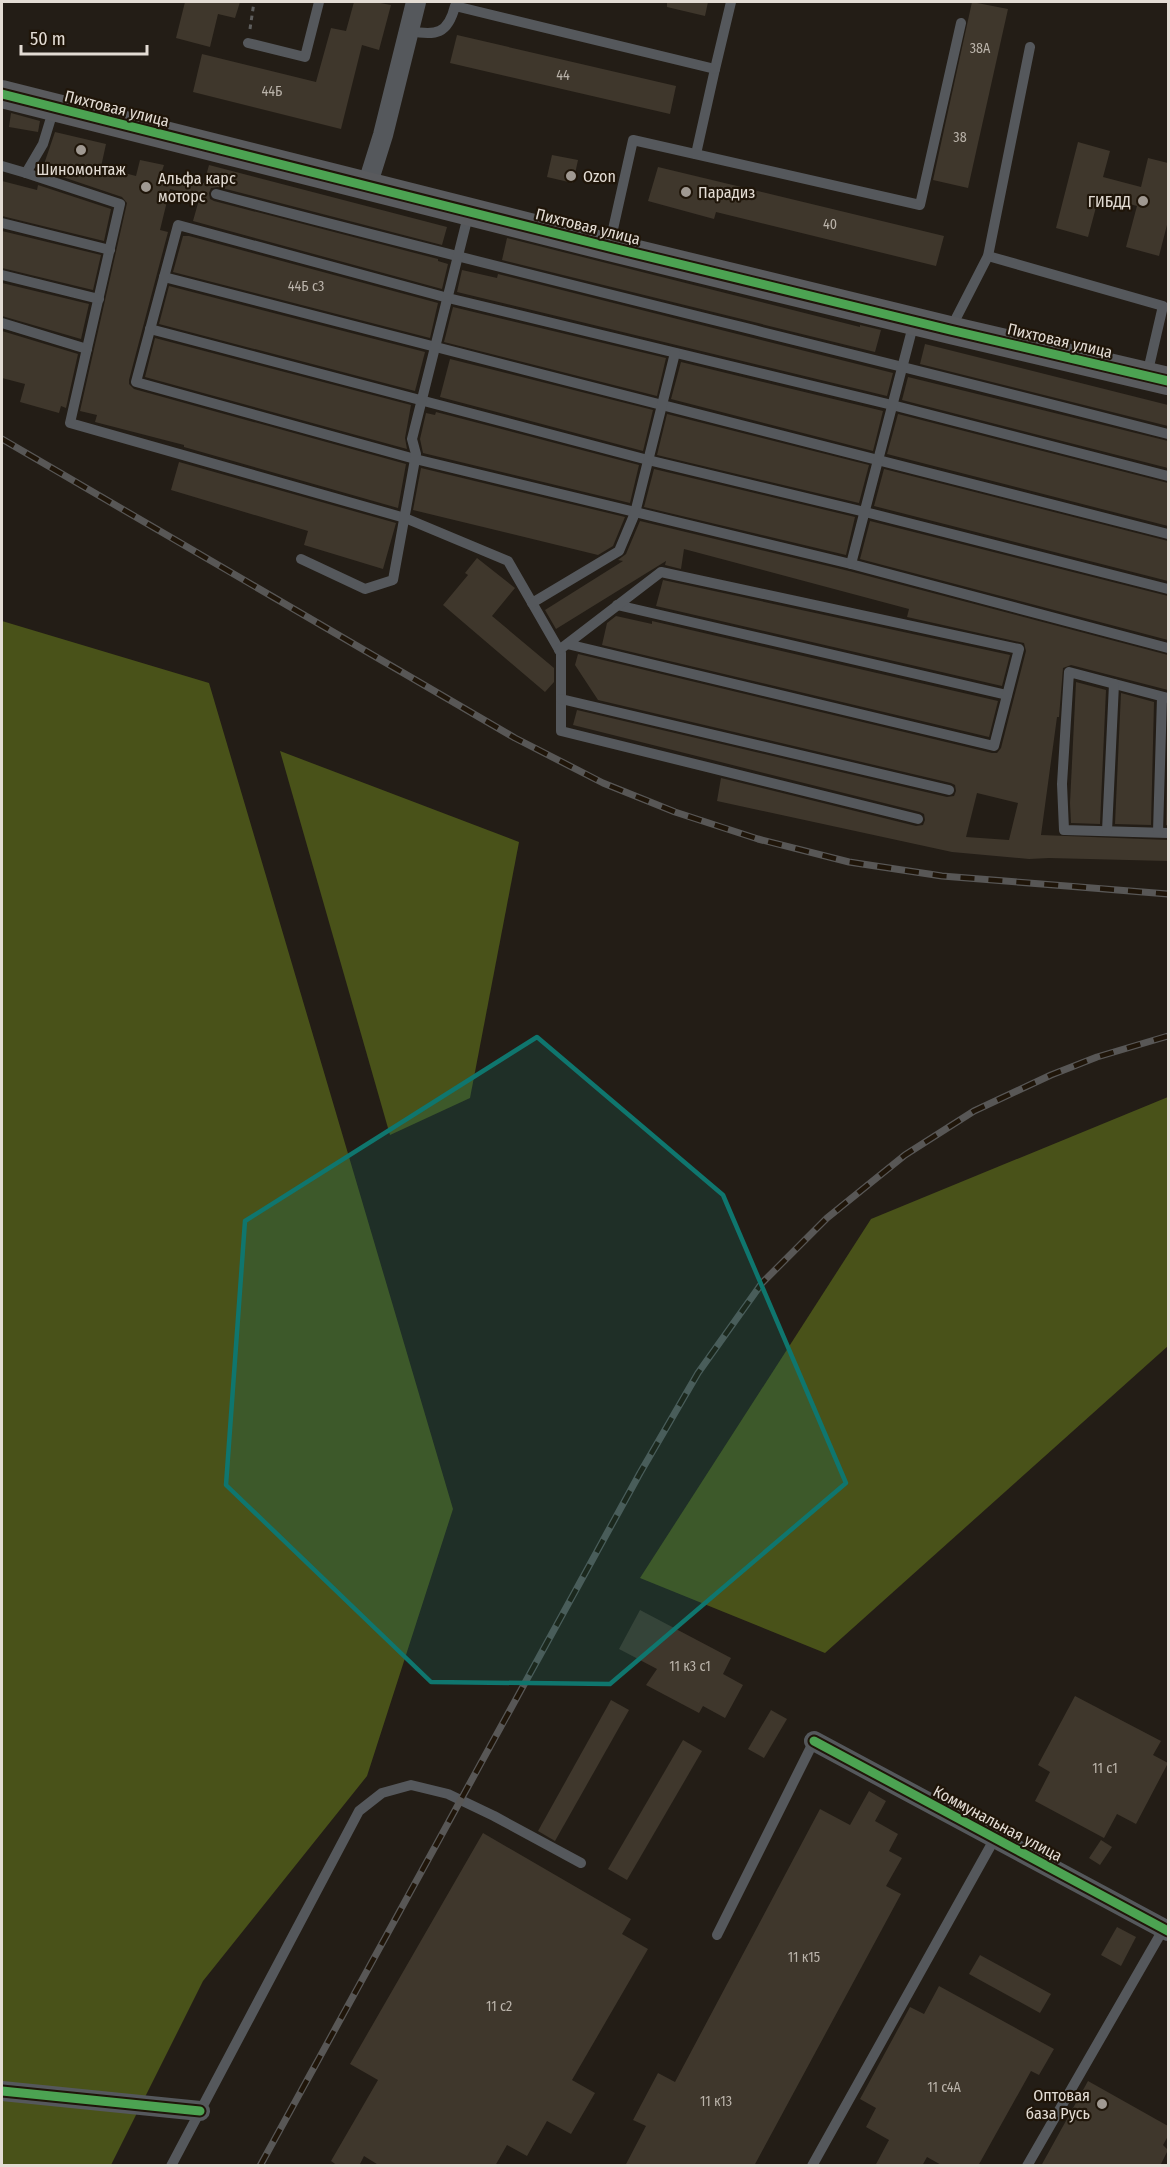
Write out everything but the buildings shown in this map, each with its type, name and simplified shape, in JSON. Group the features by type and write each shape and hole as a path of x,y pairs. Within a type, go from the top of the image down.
{"street":[{"path":"367,186 383,135 416,2"},
{"name":"Пихтовая улица","path":"2,94 609,247 1158,378"},
{"name":"Коммунальная улица","path":"814,1741 1166,1930"},
{"path":"2,2091 200,2111"}],"lane":[{"path":"248,43 305,57 319,2"},
{"path":"696,154 730,2"},
{"path":"410,31 429,34 442,30 451,20 455,6 715,69"},
{"path":"609,247 633,140 920,205 961,23"},
{"path":"950,330 988,256 1030,46"},
{"path":"26,173 43,144 54,108"},
{"path":"2,166 120,204 70,423 405,518 508,561 532,603 563,647 994,746 1019,649 661,572 563,647 561,653 561,731 918,819"},
{"path":"216,194 458,258 903,366 1168,434"},
{"path":"301,559 365,589 393,580 416,454 412,439 470,212"},
{"path":"2,223 110,250"},
{"path":"1168,476 892,405 448,298 178,225 136,382 415,459 851,564 1168,648"},
{"path":"988,256 1163,306 1158,378"},
{"path":"2,275 99,299"},
{"path":"164,277 435,349 879,458 1168,534"},
{"path":"851,564 914,321"},
{"path":"2,323 87,349"},
{"path":"150,329 648,460 1168,589"},
{"path":"532,603 619,551 635,513 675,353"},
{"path":"617,605 1007,694"},
{"path":"1068,672 1114,684 1165,697 1163,832 1064,830 1062,784 1068,672"},
{"path":"1107,831 1114,684"},
{"path":"561,699 949,790"},
{"path":"717,1935 814,1741"},
{"path":"171,2166 359,1811 382,1793 411,1785 448,1794 581,1863"},
{"path":"812,2166 995,1838"},
{"path":"1028,2166 1166,1930"}],"path":[{"path":"248,43 254,2"}],"highlighted area":[{"path":"537,1037 723,1195 846,1483 610,1684 431,1682 226,1485 245,1221"}],"green space":[{"path":"2,621 209,683 453,1509 367,1776 203,1981 111,2165 2,2165"},
{"path":"280,751 519,842 470,1098 390,1135"},
{"path":"1168,1097 1168,1346 825,1653 640,1578 871,1219"}],"railway":[{"path":"2,439 515,738 603,783 675,812 758,839 849,862 942,876 1168,894"},
{"path":"260,2166 640,1473 698,1373 762,1283 827,1218 905,1155 974,1111 1051,1075 1097,1057 1168,1036"}],"cycle path":[{"path":"2,94 609,247 1168,381"},
{"path":"814,1741 1168,1931"},
{"path":"2,2091 200,2111"}],"place":[{"name":"Шиномонтаж","path":"81,150"},
{"name":"Ozon","path":"571,176"},
{"name":"Альфа карс моторс","path":"146,187"},
{"name":"Парадиз","path":"686,192"},
{"name":"ГИБДД","path":"1143,201"},
{"name":"Оптовая база Русь","path":"1102,2104"}]}
